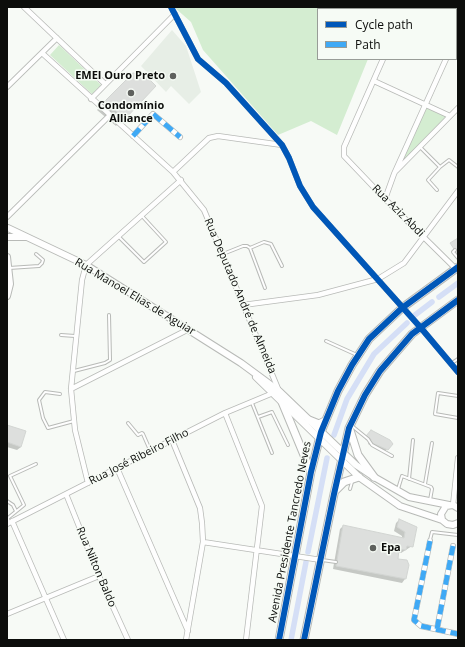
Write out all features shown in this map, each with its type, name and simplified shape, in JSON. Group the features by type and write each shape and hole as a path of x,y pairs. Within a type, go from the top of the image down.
{"main road":[{"path":"7,226 7,237"},
{"name":"Rua Manoel Elias de Aguiar","path":"7,226 26,237 86,265 241,363 309,420 357,478 400,506 442,520 450,525 458,523"},
{"name":"Rua Manoel Elias de Aguiar","path":"7,237 26,237"},
{"path":"7,257 10,284 7,296"},
{"name":"Avenida Presidente Tancredo Neves","path":"279,640 297,556 311,472 320,435 338,390 369,340 457,267"},
{"path":"304,640 317,559 350,427 365,395 380,370 419,325 458,300"},
{"name":"Rua Manoel Elias de Aguiar","path":"276,392 282,402 320,435 344,452 356,465 374,478 410,497 453,506"},
{"path":"282,402 311,472"},
{"path":"309,420 319,424 325,421"},
{"path":"350,427 358,455 374,478"},
{"path":"334,494 344,482 357,478"},
{"path":"400,506 407,503 410,497"},
{"path":"442,520 442,511 453,506"}],"street":[{"path":"24,7 105,84"},
{"path":"170,7 198,59 226,83 282,145 306,198 419,325 458,372"},
{"path":"91,98 175,14"},
{"path":"7,87 57,38"},
{"name":"Rua Deputado André de Almeida","path":"42,53 173,172 204,210 223,254 276,392"},
{"path":"383,60 374,81 450,116"},
{"path":"385,199 394,174 446,60"},
{"name":"Rua Aziz Abdi","path":"374,81 343,152 346,159 423,236 457,267"},
{"path":"394,174 458,108"},
{"path":"133,136 152,114 180,137"},
{"path":"7,226 8,217 110,115"},
{"path":"173,172 209,138 218,136 282,145"},
{"path":"88,483 74,421 71,389 82,280 86,265 181,180"},
{"path":"243,306 318,295 378,279 404,263 458,191"},
{"path":"71,389 189,329"},
{"name":"Rua José Ribeiro Filho","path":"10,523 225,413 276,392"},
{"path":"225,413 262,506 246,640"},
{"path":"172,440 200,508 203,542 186,640"},
{"path":"453,506 458,458"},
{"path":"117,468 188,631"},
{"name":"Rua Nilton Baldo","path":"66,494 99,576 128,640"},
{"path":"10,523 64,640"},
{"path":"430,541 414,620 418,625 458,634"},
{"path":"203,542 317,559"},
{"path":"437,629 453,546"},
{"path":"7,614 99,576"}],"lane":[{"path":"420,147 440,167"},
{"path":"437,190 428,180 449,160 458,167"},
{"path":"118,236 144,262 161,247 166,242 141,215"},
{"path":"223,254 243,246 250,248 264,242 271,244 282,266"},
{"path":"250,248 265,288"},
{"path":"455,250 453,252 458,258"},
{"path":"8,266 39,266 43,260 36,254"},
{"path":"73,371 106,363 110,360 109,315"},
{"path":"61,335 76,336"},
{"path":"326,341 358,356"},
{"path":"451,364 458,359"},
{"path":"60,394 45,392 39,400 43,418 48,428 74,421"},
{"path":"458,396 438,393 435,414 458,418"},
{"path":"251,402 272,453"},
{"path":"258,418 272,412 288,445"},
{"path":"128,423 138,435 143,434 150,451"},
{"path":"350,427 368,440 372,445 392,456"},
{"path":"409,479 413,440"},
{"path":"425,484 432,443"},
{"path":"10,523 8,518 24,505 10,476 36,464"},
{"path":"397,490 402,476 425,484 432,489 430,501"},
{"path":"350,489 357,478"},
{"path":"7,501 13,504 16,511"},
{"path":"430,541 432,532 458,535"},
{"path":"317,559 336,562"}],"shaded area":[{"name":"EMEI Ouro Preto","path":"172,30 186,46 201,92 189,104 171,86 166,92 141,66"}],"green space":[{"path":"174,7 392,7 317,8 317,60 368,60 337,135 311,121 278,135 203,50 191,22"},
{"path":"59,45 101,85 92,94 50,55"},
{"path":"425,105 450,116 394,174"}],"building":[{"name":"Condomínio Alliance","path":"133,73 146,76 156,86 125,119 105,101"},
{"path":"458,238 458,255 450,243"},
{"path":"7,425 26,431 21,447 7,442"},
{"path":"371,430 390,440 393,444 388,450 370,442 371,439 366,436"},
{"name":"Epa","path":"399,519 417,527 413,547 407,546 406,550 399,549 398,559 407,560 409,565 406,579 336,566 343,525 404,538 405,532 397,527"}],"waterway":[{"path":"439,297 458,283"},
{"path":"415,315 432,302"},
{"path":"334,435 347,399 374,354 407,323"},
{"path":"308,552 327,458"},
{"path":"291,640 306,562"}],"marked path":[{"path":"133,136 153,114 180,137"},
{"path":"430,541 414,620 421,626 458,634"},
{"path":"437,629 453,546"}],"cycle path":[{"path":"171,7 198,59 226,83 282,145 300,186 313,207 421,328 458,372"},
{"path":"279,640 311,472 321,432 338,391 352,365 369,339 402,308 458,267"},
{"path":"304,640 349,428 365,395 380,371 412,334 458,300"}],"place":[{"name":"EMEI Ouro Preto","path":"173,76"},
{"name":"Condomínio Alliance","path":"131,93"},
{"name":"Epa","path":"373,548"}]}
